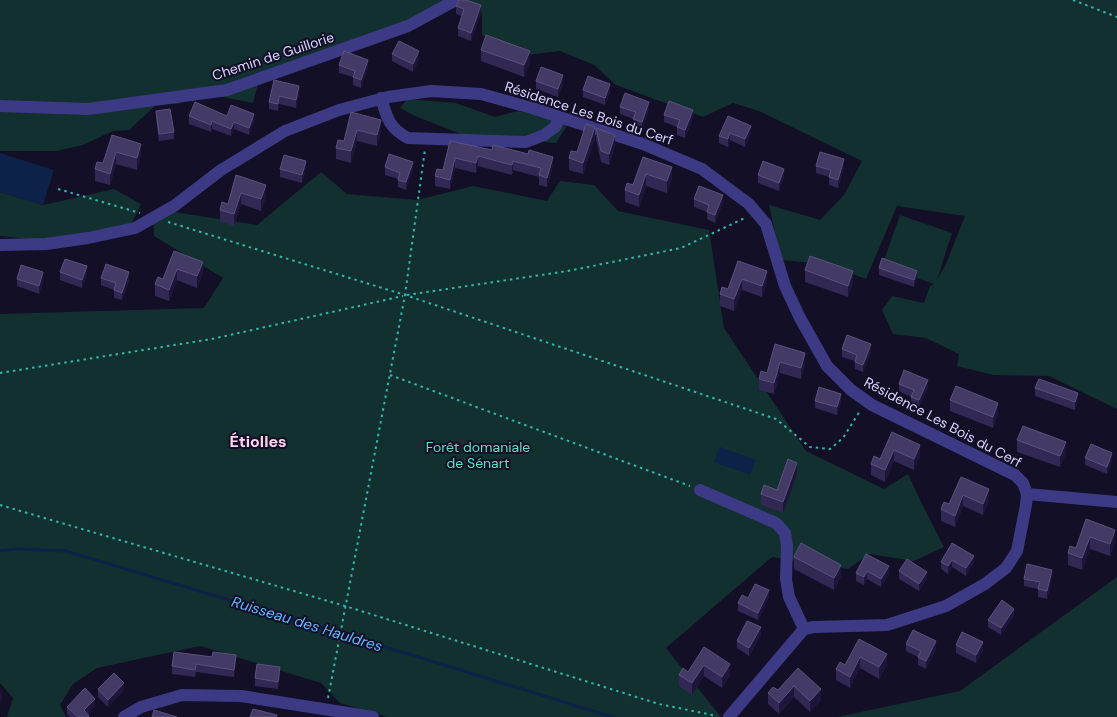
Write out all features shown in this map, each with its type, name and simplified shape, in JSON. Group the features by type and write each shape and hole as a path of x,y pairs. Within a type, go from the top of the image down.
{"street":[{"name":"Chemin de Guillorie","path":"0,106 88,109 227,90 408,26 456,0"},
{"name":"Résidence Les Bois du Cerf","path":"0,244 46,244 88,238 135,228 174,206 222,170 284,130 339,110 381,98 431,91 481,94 643,144 702,169 749,204 766,224 789,294 827,366 851,390 867,402 1016,475 1027,494"},
{"path":"381,98 388,122 398,133 408,138 526,142 544,135 555,127 560,117"},
{"path":"700,490 776,523 785,533 787,546 786,579 789,597 804,629"},
{"path":"729,717 804,629 814,627 887,625 946,606 985,584 1006,568 1017,551 1027,494 1117,502"},
{"path":"124,717 141,707 182,695 241,696 326,708 373,717"}],"path":[{"path":"1073,0 1117,17"},
{"path":"326,708 405,295 426,139"},
{"path":"58,188 405,295 776,420 810,448 830,449 844,438 867,402"},
{"path":"0,373 212,339 405,295 568,271 681,248 757,213"},
{"path":"390,375 700,490"},
{"path":"0,505 345,606 659,704 720,717"}],"green space":[{"path":"0,0 1117,0 1117,409 1049,376 993,375 957,366 959,354 926,338 893,334 882,310 892,296 924,303 930,286 934,284 882,266 900,215 952,233 937,280 946,264 965,216 897,206 866,279 826,264 781,260 769,205 820,220 844,195 862,161 759,111 733,103 703,117 616,85 594,65 560,51 527,55 482,35 482,13 466,4 261,72 253,103 207,94 178,104 157,104 129,130 113,131 83,145 56,151 0,151"},
{"path":"407,99 456,103 495,117 518,111 569,122 556,143 461,134 400,108"},
{"name":"Forêt domaniale de Sénart","path":"321,172 347,194 417,200 473,186 547,201 560,181 594,185 618,211 709,230 724,328 806,451 884,489 908,474 944,547 914,561 869,554 848,569 772,557 666,648 721,717 387,717 340,703 321,683 200,646 97,668 73,684 60,705 66,717 7,717 13,698 0,683 0,314 204,308 223,278 154,236 153,217 168,211 257,225"},
{"path":"114,189 141,204 131,225 38,240 0,236 0,192 43,205"},
{"path":"1117,577 1117,717 837,717 960,691"}],"water":[{"path":"0,153 54,170 43,205 0,192"},
{"path":"720,447 756,460 750,475 714,462"}],"building":[{"path":"459,0 466,0 481,5 471,33 458,28 464,9 456,6"},
{"path":"486,35 530,51 524,65 481,50"},
{"path":"399,41 419,51 413,64 392,54"},
{"path":"344,51 368,60 361,80 353,77 355,71 339,65"},
{"path":"541,67 563,75 558,89 536,81"},
{"path":"588,76 610,84 605,98 583,90"},
{"path":"274,80 299,86 296,100 279,96 278,104 269,102"},
{"path":"625,93 649,102 642,122 633,119 636,112 620,107"},
{"path":"669,101 693,110 685,130 677,127 680,120 664,115"},
{"path":"195,102 227,116 231,105 254,114 249,128 234,122 231,129 212,121 211,125 189,116"},
{"path":"170,109 174,132 159,134 156,111"},
{"path":"351,112 381,120 377,135 357,130 351,151 336,148 338,140 344,141"},
{"path":"728,116 751,126 745,139 730,133 728,139 719,136"},
{"path":"586,124 595,127 583,163 569,158 571,151 577,152"},
{"path":"596,128 615,135 609,154 601,151"},
{"path":"112,135 141,144 137,158 116,152 110,174 95,169 97,162 103,163"},
{"path":"450,141 492,150 493,145 528,154 529,150 553,157 547,178 539,175 541,168 513,161 512,165 478,156 476,163 455,158 450,180 435,176 437,169 443,170"},
{"path":"820,152 844,159 838,180 829,177 831,170 816,166"},
{"path":"389,154 413,162 406,182 398,180 400,173 385,167"},
{"path":"284,155 306,161 302,175 280,169"},
{"path":"643,157 672,167 667,181 646,174 639,195 625,190 627,183 633,185"},
{"path":"763,161 784,169 779,183 758,175"},
{"path":"236,175 266,185 261,199 241,193 234,214 220,210 222,202 228,204"},
{"path":"699,186 723,195 715,215 707,212 709,205 694,199"},
{"path":"174,251 203,262 197,276 177,269 169,290 155,284 158,277 163,279"},
{"path":"810,256 853,271 848,286 805,270"},
{"path":"882,258 917,271 914,280 879,268"},
{"path":"65,259 87,266 82,280 60,272"},
{"path":"738,261 767,271 762,286 742,279 734,299 720,294 722,287 728,289"},
{"path":"106,264 129,272 122,293 114,290 116,283 101,278"},
{"path":"21,265 43,272 39,286 17,279"},
{"path":"847,335 871,344 863,365 855,362 857,355 842,349"},
{"path":"775,344 805,353 801,368 780,362 774,383 759,379 761,371 767,373"},
{"path":"904,370 928,380 919,400 911,397 914,390 899,384"},
{"path":"1039,379 1078,393 1075,402 1035,388"},
{"path":"956,386 998,403 993,417 950,400"},
{"path":"819,387 841,394 837,407 815,401"},
{"path":"1023,426 1066,442 1060,456 1017,440"},
{"path":"892,432 920,445 914,459 894,450 885,470 871,464 874,456 880,459"},
{"path":"1091,444 1112,453 1107,467 1085,458"},
{"path":"788,459 797,463 783,502 761,494 764,485 777,490"},
{"path":"961,477 989,489 983,504 963,495 955,516 941,509 944,502 949,504"},
{"path":"1086,519 1115,530 1110,544 1090,537 1082,558 1068,553 1070,546 1076,548"},
{"path":"801,543 841,565 834,578 794,557"},
{"path":"952,543 974,556 966,568 952,560 948,566 941,562"},
{"path":"866,554 889,566 881,579 867,571 864,577 856,573"},
{"path":"907,559 927,572 919,584 899,571"},
{"path":"1027,564 1052,570 1047,591 1038,589 1040,582 1024,579"},
{"path":"755,584 769,590 758,613 738,603 742,595 748,598"},
{"path":"1002,600 1014,609 1001,628 988,620"},
{"path":"747,621 761,627 749,648 737,641"},
{"path":"913,630 936,641 926,661 918,657 921,651 906,644"},
{"path":"962,632 983,642 976,655 956,645"},
{"path":"859,639 887,654 879,667 860,657 850,677 836,669 840,662 845,665"},
{"path":"704,647 730,664 722,677 704,665 692,683 679,675 683,668 688,672"},
{"path":"174,652 212,657 213,652 236,655 234,670 196,664 195,670 172,666"},
{"path":"257,664 280,667 278,682 255,678"},
{"path":"798,668 821,689 810,701 794,686 779,703 768,693 773,687 778,690"},
{"path":"114,673 124,683 108,700 98,689"},
{"path":"85,688 95,699 84,710 89,716 78,717 67,707"},
{"path":"253,709 277,715 276,717 250,717"},
{"path":"154,710 177,717 152,717"}],"waterway":[{"name":"Ruisseau des Hauldres","path":"0,551 15,549 66,551 612,717"}],"district":[{"name":"Étiolles","path":"258,441"}]}
